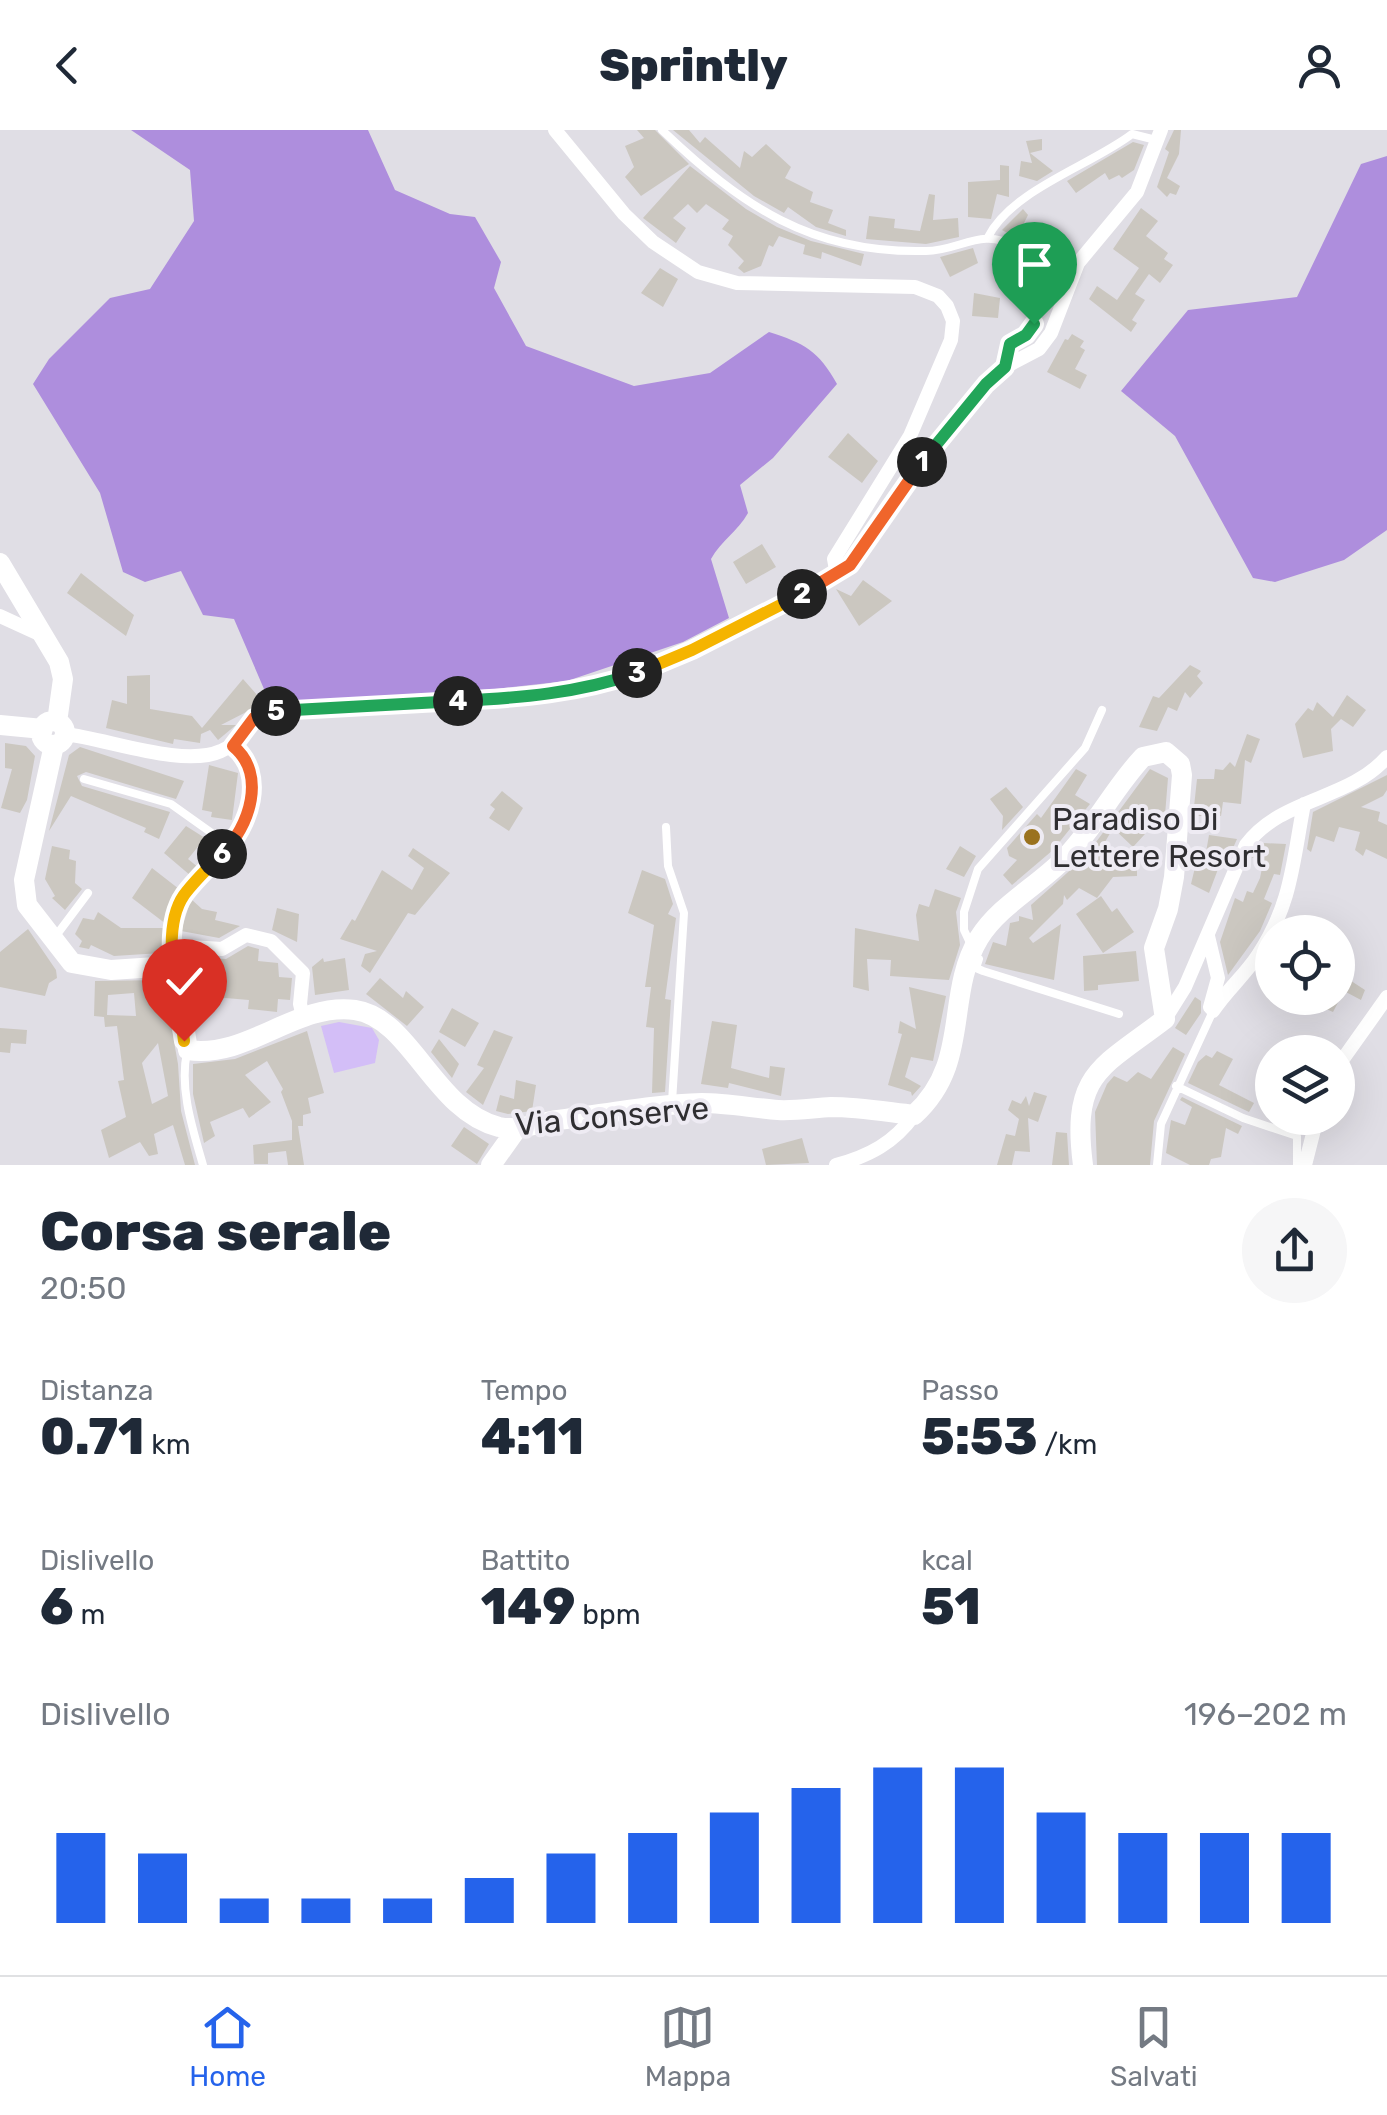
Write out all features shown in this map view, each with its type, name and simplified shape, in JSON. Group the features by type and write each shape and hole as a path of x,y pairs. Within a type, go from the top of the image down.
{"street":[{"path":"555,130 652,242 698,272 737,283 915,287 938,296 947,306 954,321 946,354 910,436 834,559 836,575"},
{"path":"0,725 188,757 217,754 233,746 254,718 269,712 526,698 597,687 692,650 836,575 860,553 937,441 1005,367 1039,349 1051,334 1078,263 1137,192 1158,135"},
{"path":"0,562 59,662 63,679 24,880 27,906 52,941 72,962 86,968 232,946 246,935 272,941 303,973 303,1018"},
{"path":"0,616 39,634"},
{"path":"836,1165 882,1146 935,1096 954,1046 969,955 987,926 1072,850 1144,757 1166,752 1180,764 1182,775 1174,876 1168,909 1154,948 1165,1019"},
{"path":"1083,1165 1081,1110 1096,1071 1165,1019 1178,1002 1252,836 1270,818 1362,780 1387,757"},
{"path":"1208,936 1218,978 1209,1008 1212,1011 1258,956 1282,908 1298,857 1304,804"},
{"path":"172,956 188,1050"},
{"path":"1355,1042 1387,997"},
{"name":"Via Conserve","path":"188,1050 199,1052 251,1042 303,1018 357,1010 376,1017 455,1104 471,1116 516,1130 554,1121 672,1107 834,1107 914,1115"},
{"path":"491,1165 516,1130"},
{"path":"1301,1165 1311,1135"}],"lane":[{"path":"662,130 742,197 782,224 800,231 882,251 936,251 988,237 1014,246 1038,304 1034,324 1026,335 1010,344 1005,367"},
{"path":"988,237 997,220 1064,174 1132,134 1158,135"},
{"path":"1102,710 1085,748 978,869 964,912 964,930 969,955 979,959 976,968 1120,1014"},
{"path":"172,956 173,921 184,895 242,832 252,793 252,769 233,746"},
{"path":"84,779 170,804 230,846"},
{"path":"666,827 668,866 684,914 672,1107"},
{"path":"52,941 88,893"},
{"path":"1157,1165 1158,1136 1176,1086 1204,1036 1212,1011"},
{"path":"188,1050 184,1064 189,1114 203,1165"},
{"path":"1176,1086 1243,1118 1298,1136 1301,1165"}],"shaded area":[{"path":"131,130 368,130 395,190 450,214 475,217 501,262 494,288 526,346 634,386 710,373 769,332 809,350 837,384 773,458 740,485 748,513 711,559 729,618 683,642 567,681 270,703 234,619 203,615 181,571 145,582 123,572 100,493 33,384 49,359 110,298 150,289 194,221 190,170"},
{"path":"1387,156 1387,530 1344,560 1275,582 1253,578 1175,436 1121,391 1188,310 1297,297 1361,164"},
{"path":"339,1022 372,1028 379,1040 375,1063 334,1073 321,1026"}],"building":[{"path":"637,130 655,130 689,164 641,196 625,177 634,167 625,146 644,138"},
{"path":"673,130 689,130 700,143 705,137 740,168 744,151 752,157 766,144 791,167 785,178 813,192 810,202 833,210 828,223 846,230 846,236 816,227 788,207 784,213 754,196"},
{"path":"1174,130 1181,130 1179,154 1167,178 1180,186 1176,195 1170,193 1167,197 1157,187 1169,152 1165,149"},
{"path":"1042,139 1042,150 1030,153 1053,171 1037,181 1019,176 1021,161 1032,163 1026,141"},
{"path":"1133,142 1144,145 1134,170 1122,178 1119,175 1109,180 1105,173 1076,193 1067,181"},
{"path":"1000,165 1009,166 1009,197 997,194 991,219 968,217 968,182 1000,180"},
{"path":"690,166 746,209 777,227 811,241 864,254 861,266 822,252 821,259 803,254 805,245 779,236 773,247 769,245 761,266 744,273 738,268 744,261 728,245 733,236 722,229 729,220 706,204 697,213 688,204 673,218 686,228 676,243 643,218"},
{"path":"929,194 935,195 933,220 958,218 959,237 926,244 866,239 869,216 895,219 894,228 920,231"},
{"path":"1141,208 1158,221 1146,236 1168,253 1164,259 1173,265 1160,283 1149,274 1135,294 1145,300 1132,320 1137,323 1131,332 1089,299 1097,286 1117,300 1139,268 1113,249"},
{"path":"1023,209 1028,215 1022,227 1033,233 1027,244 1002,230"},
{"path":"973,248 978,263 950,277 940,257"},
{"path":"660,268 678,279 663,307 641,293"},
{"path":"974,293 1000,298 998,318 972,316"},
{"path":"1072,334 1084,341 1080,347 1085,350 1075,369 1087,375 1080,389 1047,372 1065,339"},
{"path":"848,433 878,461 862,483 828,457"},
{"path":"762,544 776,567 746,584 733,562"},
{"path":"81,573 134,615 126,636 67,593"},
{"path":"863,580 892,601 859,626 836,589 851,596"},
{"path":"1190,665 1201,671 1197,676 1203,683 1190,698 1185,692 1177,711 1168,707 1157,731 1139,727 1153,696 1159,698"},
{"path":"150,675 150,709 192,716 202,728 243,679 264,703 221,725 236,725 218,740 210,730 201,734 200,743 174,739 173,744 106,728 112,700 127,704 127,676"},
{"path":"1347,695 1366,710 1353,727 1341,719 1331,729 1333,751 1303,758 1295,724 1308,708 1313,711 1317,702 1333,717"},
{"path":"1247,734 1260,739 1251,763 1245,760 1241,804 1223,802 1221,816 1193,816 1197,779 1214,779 1215,769 1223,770 1230,762 1235,767"},
{"path":"5,743 26,746 35,756 27,800 20,813 1,808 12,769 5,768"},
{"path":"80,747 184,781 176,799 86,772 77,776 82,786 170,812 159,839 144,832 146,828 71,796 49,831 69,755"},
{"path":"209,765 238,773 232,820 211,817 212,812 202,810"},
{"path":"1076,769 1087,775 1075,795 1090,804 1053,850 1012,885 1003,875 1017,860 1009,856 1007,848 1037,814 1041,818"},
{"path":"1150,769 1168,778 1165,815 1142,817 1142,825 1136,828 1145,834 1133,847 1113,828 1101,849 1122,858 1118,868 1137,869 1137,876 1113,877 1097,898 1079,888 1067,900 1064,895 1063,904 1029,938 1033,943 1061,924 1054,980 985,964 993,942 1006,946 1010,923 1019,921 1019,916 1033,920 1031,905 1085,857"},
{"path":"1387,775 1383,796 1361,807 1380,812 1378,821 1387,825 1387,859 1366,849 1363,856 1355,850 1360,832 1339,827 1334,842 1316,836 1311,852 1307,849 1313,812"},
{"path":"1006,787 1023,807 1002,830 1003,816 990,799"},
{"path":"502,791 523,808 509,831 489,818 495,809 490,805"},
{"path":"186,826 205,838 188,859 199,868 191,876 164,853"},
{"path":"1209,835 1237,839 1233,848 1226,848 1209,893 1191,884 1198,855 1205,858"},
{"path":"1263,843 1286,844 1280,875 1274,874 1264,899 1272,903 1267,915 1255,915 1255,938 1228,975 1220,942 1235,898 1243,902 1247,891 1253,893 1260,878 1264,858 1252,858"},
{"path":"52,846 70,850 69,859 76,861 75,883 82,889 65,910 52,898 55,896 45,879"},
{"path":"960,846 976,856 964,877 946,869"},
{"path":"413,848 450,873 415,915 408,913 370,973 361,966 365,954 377,951 340,939 352,919 355,921 382,870 412,890 424,868 408,856"},
{"path":"152,868 179,889 166,924 132,898"},
{"path":"642,870 665,879 673,904 668,914 676,918 665,999 671,1000 665,1092 652,1093 654,1028 646,1027 651,987 645,987 654,925 628,913"},
{"path":"935,889 961,898 956,912 960,945 949,980 890,976 891,960 867,959 869,991 853,987 855,928 919,941 919,904 929,907"},
{"path":"1101,896 1112,912 1117,908 1134,932 1103,953 1076,914"},
{"path":"191,899 202,909 217,912 215,920 240,926 219,938 181,931"},
{"path":"277,908 299,914 297,942 272,930"},
{"path":"98,912 121,928 166,928 161,953 114,956 91,945 89,949 79,947 82,941 75,934 83,918 94,920"},
{"path":"28,929 56,970 57,978 49,983 45,996 0,987 0,952"},
{"path":"248,946 259,949 258,961 278,963 279,977 292,978 290,1000 278,999 277,1012 248,1009 249,1000 202,996 203,958 226,959"},
{"path":"1136,951 1139,981 1098,985 1098,990 1084,991 1083,956"},
{"path":"323,958 324,962 345,958 349,990 315,995 312,967"},
{"path":"380,978 403,998 406,991 424,1007 407,1026 366,994"},
{"path":"163,980 178,1064 181,1111 195,1165 185,1165 173,1125 154,1134 158,1154 149,1156 140,1142 109,1158 101,1130 126,1117 118,1081 124,1080 117,1026 105,1027 104,1017 94,1016 95,981","holes":["134,993 136,1016 107,1015 108,995","158,1043 168,1096 152,1104 142,1063"]},
{"path":"1355,983 1365,990 1361,1000 1355,997"},
{"path":"909,987 946,996 933,1061 911,1057 905,1077 921,1086 912,1096 911,1092 888,1085 902,1034 898,1033 900,1021 916,1029"},
{"path":"1195,997 1201,1001 1201,1013 1186,1035 1175,1028"},
{"path":"452,1008 479,1023 465,1047 439,1032"},
{"path":"712,1021 737,1025 731,1068 769,1078 770,1066 785,1068 781,1096 729,1083 728,1088 701,1084"},
{"path":"0,1028 27,1030 26,1044 11,1043 10,1053 0,1052"},
{"path":"494,1030 513,1037 483,1105 466,1092 484,1068 477,1065"},
{"path":"307,1031 324,1093 308,1098 311,1113 303,1115 303,1126 298,1126 304,1165 288,1165 286,1151 268,1153 268,1164 254,1164 253,1145 292,1140 292,1121 283,1089 267,1061 245,1075 271,1102 249,1118 243,1108 210,1122 215,1136 204,1143 193,1094 193,1064 235,1059"},
{"path":"439,1039 459,1064 452,1078 431,1052"},
{"path":"1173,1047 1185,1054 1154,1121 1150,1165 1097,1165 1095,1112 1107,1084 1114,1076 1127,1082 1138,1072 1151,1079"},
{"path":"1217,1051 1233,1059 1219,1085 1254,1103 1249,1112 1188,1083 1198,1062 1206,1055 1212,1058"},
{"path":"516,1080 536,1085 532,1111 496,1111 500,1095 514,1099"},
{"path":"1034,1092 1047,1096 1038,1122 1028,1118 1030,1152 1015,1151 1012,1165 997,1165 1006,1134 1015,1136 1019,1119 1008,1110 1012,1100 1021,1104 1026,1096 1029,1106"},
{"path":"1182,1097 1242,1126 1238,1134 1226,1128 1221,1157 1211,1159 1209,1165 1190,1165 1166,1153 1171,1120 1185,1125 1192,1107 1180,1100"},
{"path":"464,1127 489,1144 477,1164 451,1146"},
{"path":"1056,1132 1067,1133 1069,1165 1052,1165"},
{"path":"802,1138 809,1163 766,1165 762,1149"}],"place":[{"name":"Paradiso Di Lettere Resort","path":"1032,837"}],"route":[{"path":"184,1041 176,976 171,966 173,921 184,895 242,832 252,793 252,769 233,746 254,718 302,708 526,698 597,687 692,650 850,565 937,441 1005,367 1010,344 1026,335 1034,324"}]}
